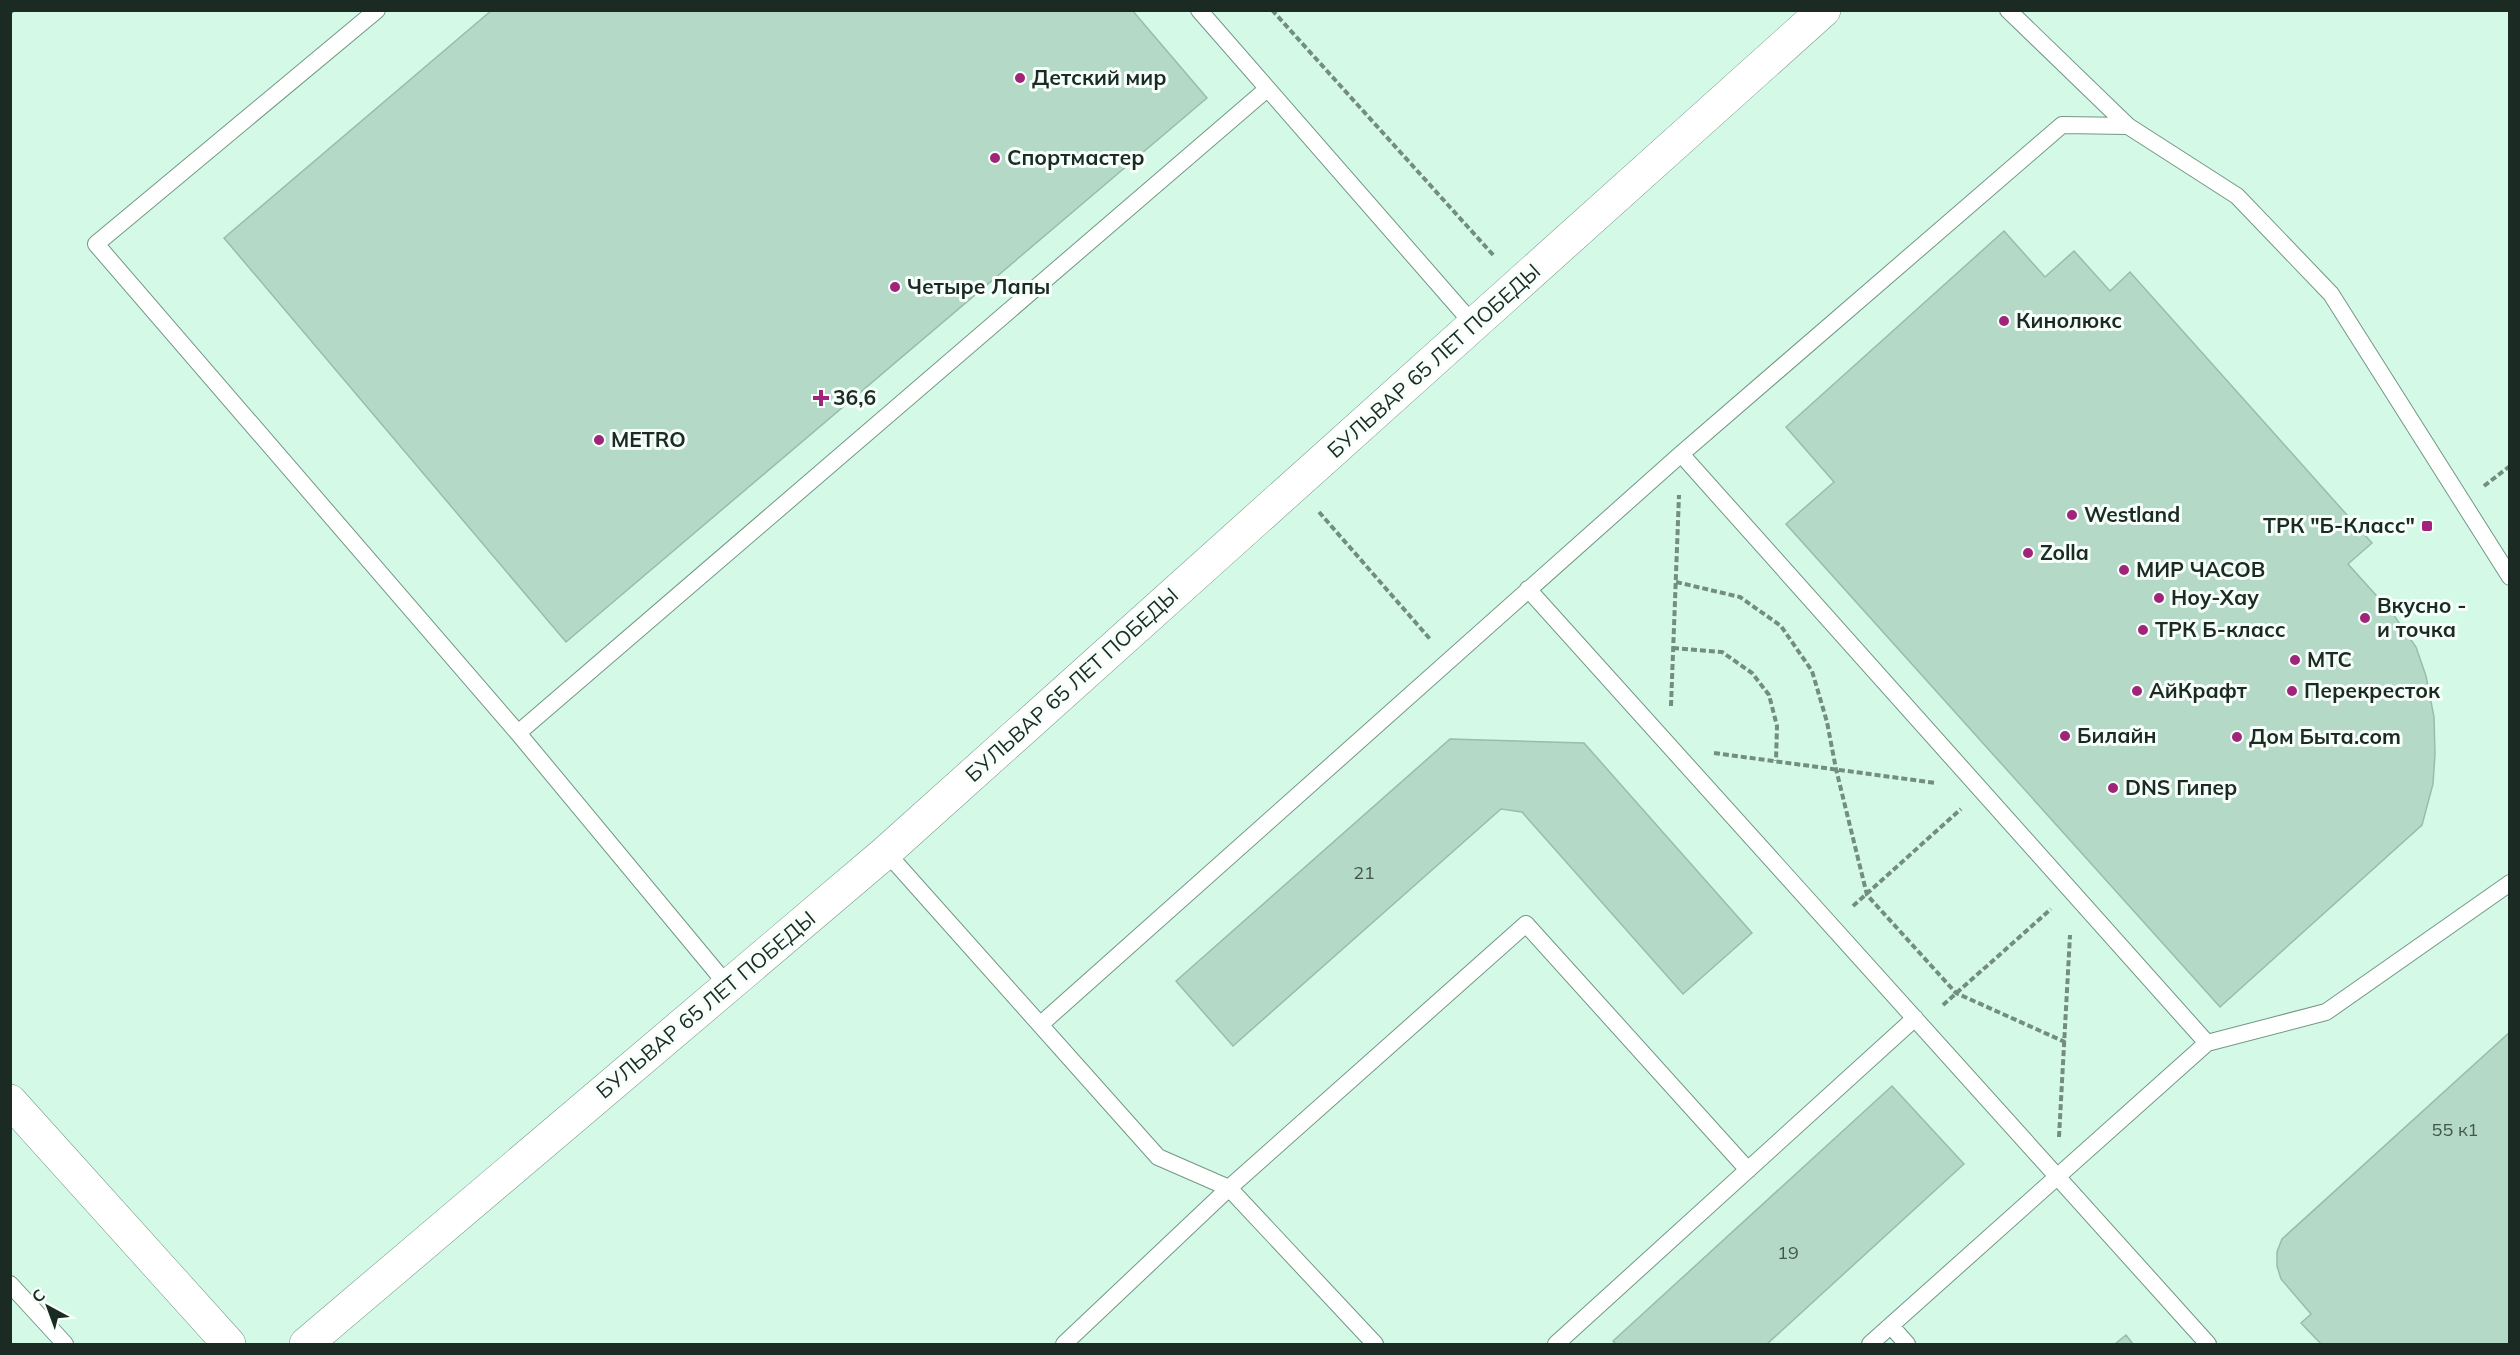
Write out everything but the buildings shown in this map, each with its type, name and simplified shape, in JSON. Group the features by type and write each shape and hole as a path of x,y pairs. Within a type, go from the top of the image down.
{"street":[{"name":"БУЛЬВАР 65 ЛЕТ ПОБЕДЫ","path":"306,1344 886,852 1824,10"},
{"path":"10,1101 229,1344"}],"lane":[{"path":"377,10 96,244 518,732 728,986"},
{"path":"1199,10 1474,325"},
{"path":"2008,10 2128,126 2237,196 2331,294 2510,577"},
{"path":"518,732 1267,89"},
{"path":"1041,1024 1681,454 2062,125 2128,126"},
{"path":"1681,454 2207,1043"},
{"path":"1528,589 2208,1344"},
{"path":"886,852 1158,1157 1229,1188 1375,1344"},
{"path":"1870,1344 2207,1043 2326,1012 2510,884"},
{"path":"1064,1344 1229,1188 1526,924 1748,1170"},
{"path":"1556,1344 1748,1170 1917,1022"},
{"path":"10,1284 65,1344"},
{"path":"1891,1326 1907,1344"}],"path":[{"path":"1272,10 1520,284"},
{"path":"1681,454 1670,747 1981,790"},
{"path":"1296,485 1449,660"},
{"path":"1676,582 1740,597 1781,626 1812,671 1827,722 1866,895 1956,993 2065,1042"},
{"path":"1673,648 1722,652 1752,673 1769,695 1772,705 1777,726 1776,761"},
{"path":"1831,926 1981,790"},
{"path":"1917,1022 1956,993 2072,891"},
{"path":"2056,1176 2072,891"}],"place":[{"name":"Детский мир","path":"1020,78"},
{"name":"Спортмастер","path":"995,158"},
{"name":"Четыре Лапы","path":"895,287"},
{"name":"Кинолюкс","path":"2004,321"},
{"name":"36,6","path":"821,398"},
{"name":"METRO","path":"599,440"},
{"name":"Westland","path":"2072,515"},
{"name":"ТРК \"Б-Класс\"","path":"2427,526"},
{"name":"Zolla","path":"2028,553"},
{"name":"МИР ЧАСОВ","path":"2124,570"},
{"name":"Ноу-Хау","path":"2159,598"},
{"name":"Вкусно - и точка","path":"2365,618"},
{"name":"ТРК Б-класс","path":"2143,630"},
{"name":"МТС","path":"2295,660"},
{"name":"АйКрафт","path":"2137,691"},
{"name":"Перекресток","path":"2292,691"},
{"name":"Билайн","path":"2065,736"},
{"name":"Дом Быта.com","path":"2237,737"},
{"name":"DNS Гипер","path":"2113,788"}]}
